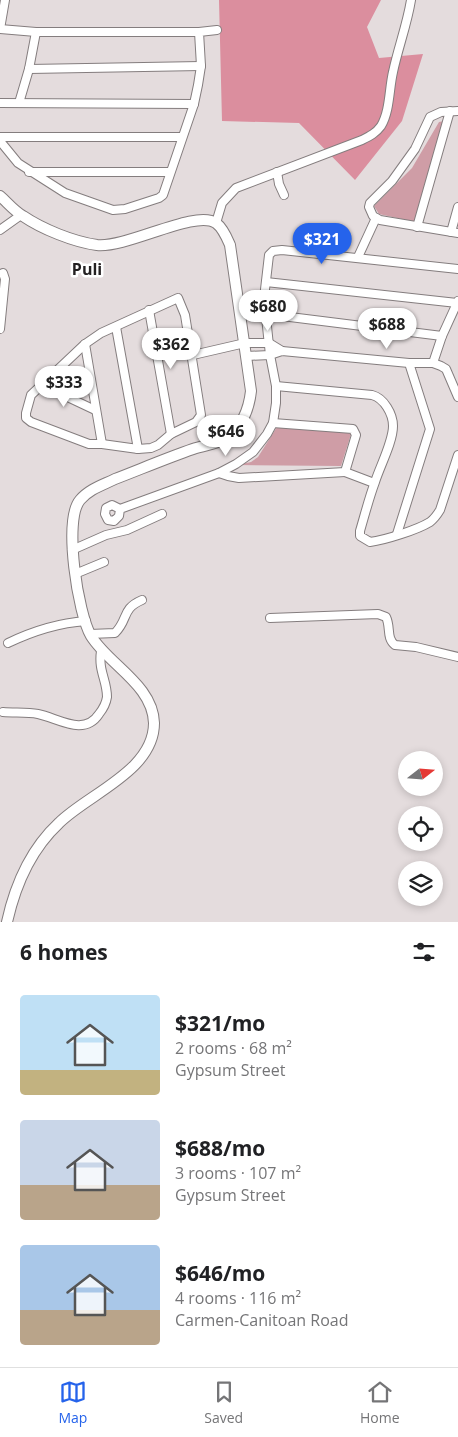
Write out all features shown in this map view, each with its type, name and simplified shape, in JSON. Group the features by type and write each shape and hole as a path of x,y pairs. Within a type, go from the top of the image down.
{"main road":[{"path":"0,196 20,215 35,224 56,233 97,245 130,241 184,222 208,220 216,223 224,232 230,245 251,391 250,401 243,420 223,440 170,457 95,488 80,500 73,518 72,550 75,574 90,634 101,651 134,683 148,700 153,714 153,736 145,752 132,768 59,822 44,839 28,864 19,883 10,906 7,922"}],"street":[{"path":"0,1 5,0 0,29 36,32 200,32 216,30"},
{"path":"216,223 222,203 236,188 362,140 374,134 380,128 385,114 392,75 405,33 411,0"},
{"path":"19,104 29,69 36,32"},
{"path":"0,141 18,163 29,172 65,194 113,210 159,198 163,194 181,137 194,104 201,66 200,32"},
{"path":"29,69 201,66"},
{"path":"0,103 194,104"},
{"path":"417,227 454,111 435,114 428,119 415,149 392,182 370,203 369,209 376,218 417,227 454,233 458,207"},
{"path":"0,137 181,137"},
{"path":"29,172 170,172"},
{"path":"277,172 278,184 284,195"},
{"path":"0,230 20,215"},
{"path":"358,257 376,218"},
{"path":"120,509 219,473 240,462 262,442 273,423 276,402 276,386 270,355 264,298 269,255 273,250 358,257 458,269"},
{"path":"0,329 4,273"},
{"path":"266,282 458,302 432,363"},
{"path":"178,298 185,315 202,415 196,422 171,434 158,445 151,448 138,449 89,444 31,422 26,418 31,395 85,344 101,333 149,310 178,298"},
{"path":"149,310 171,434"},
{"path":"266,314 442,336"},
{"path":"116,326 138,449"},
{"path":"192,355 245,343 269,343 282,351"},
{"path":"85,344 102,444"},
{"path":"247,356 270,355 282,351 409,363 432,363 446,369 458,397"},
{"path":"397,534 430,429 409,363"},
{"path":"42,385 95,410"},
{"path":"276,386 372,395 380,399 389,412 393,425 392,436 374,483 360,531 360,536 370,542 424,524 436,516 440,510 458,455"},
{"path":"273,423 354,429 356,435 345,472"},
{"path":"219,473 239,478 345,472 374,483"},
{"path":"72,550 106,534 127,530 162,514"},
{"path":"75,574 104,562"},
{"path":"90,634 115,632 120,628 128,608 142,600"},
{"path":"270,618 378,614 386,617 389,640 394,646 416,647 458,657"},
{"path":"8,643 50,627 86,621"},
{"path":"3,712 38,714 78,726 90,723 98,716 105,705 107,696 100,661 101,651"}],"shaded area":[{"path":"219,0 381,0 367,27 379,58 423,54 402,121 355,180 299,123 222,121"},
{"path":"444,121 415,222 379,214 374,206 412,168 439,122"},
{"path":"277,427 352,431 341,466 236,465 251,462 258,457"}],"district":[{"name":"Puli","path":"87,269"}]}
